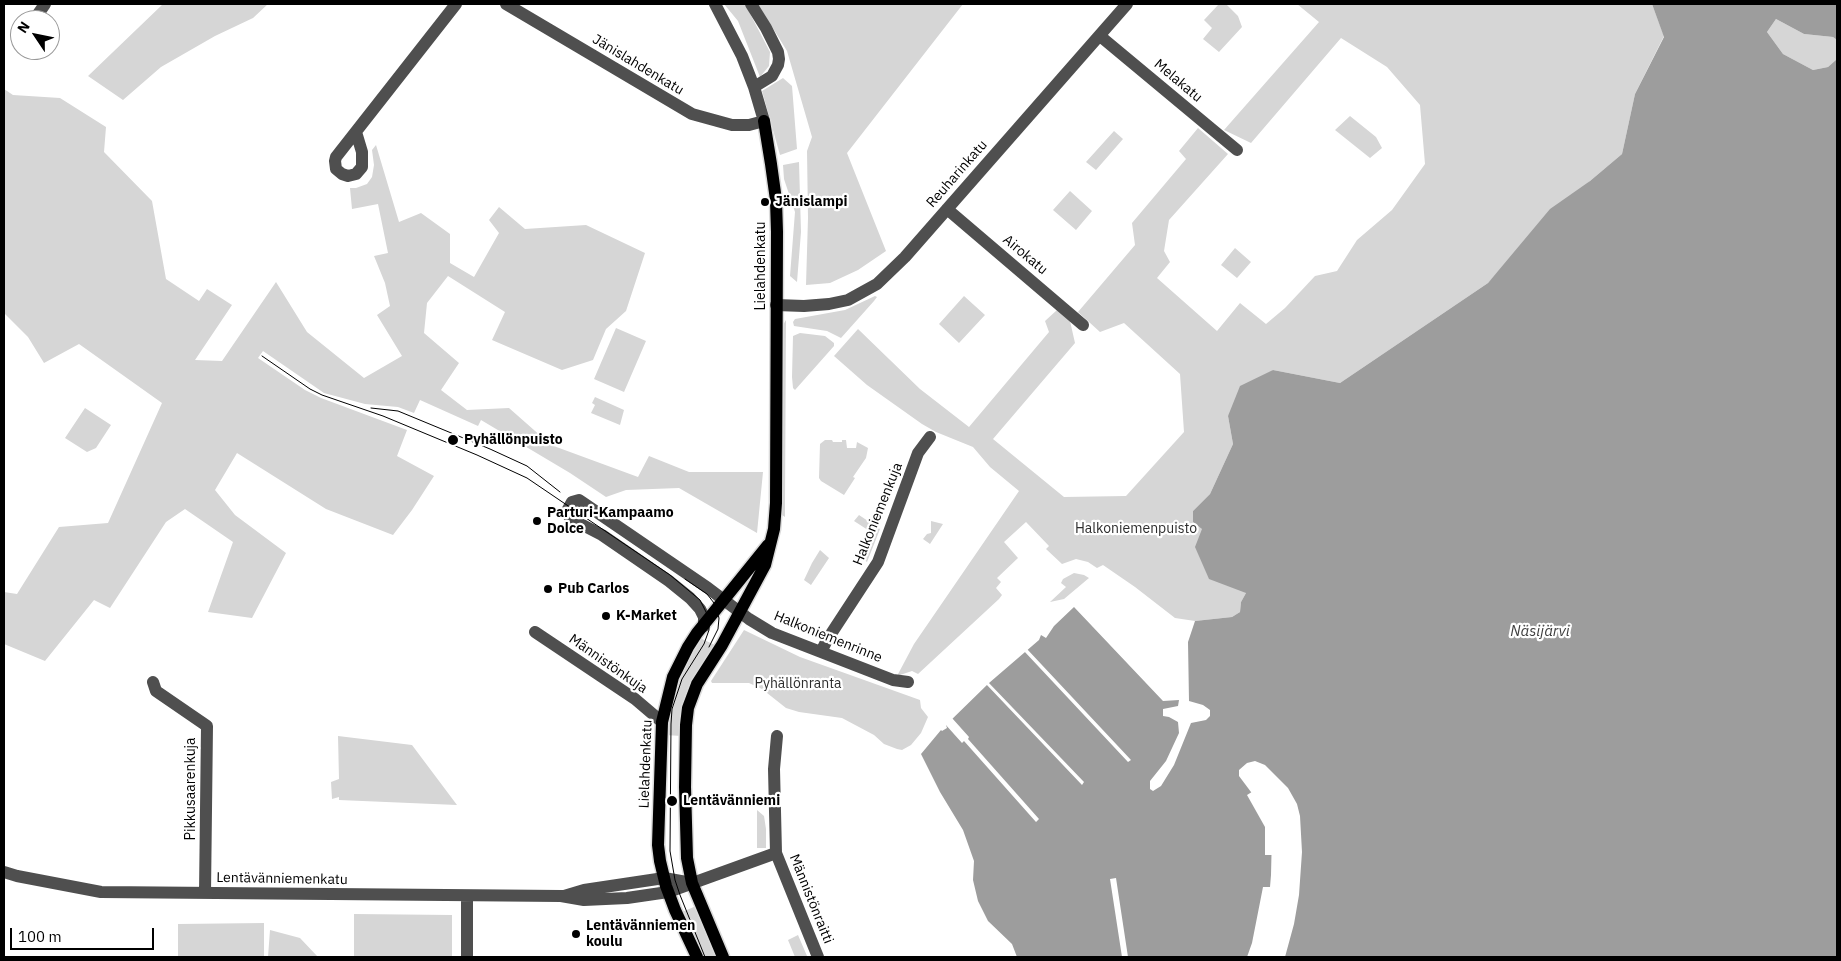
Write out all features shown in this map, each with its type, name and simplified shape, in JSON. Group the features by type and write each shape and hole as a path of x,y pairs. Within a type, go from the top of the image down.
{"main road":[{"name":"Lielahdenkatu","path":"723,957 692,883 686,844 685,732 688,708 697,684 722,645 765,565 772,539 776,509 776,200 764,121"},
{"name":"Lielahdenkatu","path":"697,957 668,892 660,862 658,845 662,722 673,677 688,647 772,539"}],"street":[{"path":"356,132 456,4"},
{"name":"Jänislahdenkatu","path":"506,4 692,114 732,125 749,125 764,121"},
{"name":"Lielahdenkatu","path":"714,4 735,40 754,88 764,121"},
{"path":"751,4 770,36 778,52 779,59 772,76 754,88"},
{"name":"Reuharinkatu","path":"776,305 804,306 848,300 866,291 889,273 1127,4"},
{"name":"Melakatu","path":"1100,36 1237,150"},
{"name":"Airokatu","path":"947,209 1083,325"},
{"name":"Halkoniemenkuja","path":"821,652 878,562 918,454 930,438"},
{"name":"Halkoniemenrinne","path":"704,626 704,617 700,609 669,581 602,535 571,519 567,511 572,502 578,500 582,502 772,633 893,680 908,682"},
{"name":"Männistönkuja","path":"535,632 635,699 662,722"},
{"name":"Pikkusaarenkuja","path":"154,682 156,690 207,726 205,893"},
{"path":"692,883 776,853 774,769 777,736"},
{"name":"Männistönraitti","path":"776,853 818,957"},
{"name":"Lentävänniemenkatu","path":"4,872 101,892 562,896 584,900 627,898 668,892 692,883"},
{"name":"Lentävänniemenkatu","path":"562,896 584,890 664,878 692,883"},
{"path":"467,896 467,957"}],"green space":[{"path":"163,4 268,4 253,18 215,36 161,67 123,100 88,76"},
{"path":"724,4 745,4 770,52 769,66 760,77 738,21"},
{"path":"758,4 963,4 847,153 886,251 858,270 830,283 806,285 807,151 812,137 787,51"},
{"path":"1219,4 1226,4 1238,16 1242,27 1219,52 1203,39 1212,28 1204,20"},
{"name":"Halkoniemenpuisto","path":"1297,4 1652,4 1664,36 1635,94 1622,154 1590,181 1488,283 1340,383 1273,370 1228,416 1233,444 1210,494 1193,511 1202,529 1246,593 1241,602 1240,612 1232,617 1195,621 1175,618 1103,565 1097,568 1088,562 1076,559 1062,564 1046,549 1049,546 1026,522 1004,542 1018,558 997,578 1001,582 996,588 1002,595 999,599 918,674 912,671 897,676 914,644 1019,491 990,467 973,447 936,432 922,424 867,385 834,356 858,329 920,389 969,427 1049,332 1045,321 1057,310 1070,321 1075,343 993,439 1064,497 1126,496 1184,432 1180,374 1124,323 1100,332 1078,312 1135,245 1132,223 1186,159 1179,151 1198,128 1228,154 1169,220 1164,251 1170,262 1157,278 1217,331 1240,303 1266,324 1285,308 1315,276 1337,271 1357,240 1392,210 1425,164 1420,105 1387,67 1341,38 1251,143 1224,130 1319,22"},
{"path":"1776,19 1804,34 1833,37 1837,40 1837,59 1828,67 1813,70 1783,54 1767,32"},
{"path":"783,78 792,86 797,149 780,155 762,91"},
{"path":"4,89 13,95 60,98 106,127 104,152 152,201 166,279 199,301 207,289 232,305 195,360 222,361 276,282 307,332 364,378 402,356 377,315 390,306 385,283 374,256 388,253 378,204 352,209 350,188 367,184 372,177 374,165 372,150 376,145 399,222 421,213 450,234 450,263 474,277 499,233 489,220 499,207 525,229 586,225 645,253 626,311 606,329 593,360 562,370 492,340 505,312 448,276 427,303 424,333 459,363 441,390 467,410 509,408 551,445 638,477 649,456 689,472 763,472 757,533 679,488 626,490 606,497 570,473 481,420 478,426 420,400 414,413 398,407 365,404 324,393 263,351 258,358 305,390 321,398 407,430 397,456 434,476 393,535 326,509 237,453 215,490 235,515 286,553 252,618 208,612 233,542 185,509 166,522 110,608 94,600 45,661 4,644 4,592 17,594 59,527 108,523 162,403 79,344 44,363 28,337 4,313"},
{"path":"1350,116 1376,137 1382,148 1370,158 1335,130"},
{"path":"1114,131 1123,139 1096,170 1086,162"},
{"path":"799,162 801,232 797,282 790,276 795,212 784,179 783,165"},
{"path":"1070,191 1092,211 1076,230 1053,210"},
{"path":"1235,248 1251,262 1237,278 1221,265"},
{"path":"875,296 877,297 874,301 841,338 827,331 794,326 793,322 795,319 845,310"},
{"path":"964,296 985,315 959,343 939,324"},
{"path":"786,320 785,517 782,515 783,325"},
{"path":"616,328 646,341 624,392 594,379"},
{"path":"800,333 825,336 834,343 834,346 795,390 792,377 793,336"},
{"path":"595,397 624,410 620,425 591,413 595,405 592,403"},
{"path":"85,408 111,425 96,448 87,452 65,438"},
{"path":"825,440 842,442 842,440 846,440 847,448 856,448 857,442 868,448 866,458 844,495 819,478 820,444"},
{"path":"859,515 880,529 867,562 863,559 867,553 861,548 871,532 854,521"},
{"path":"931,521 943,524 930,544 923,539 927,534 931,533"},
{"path":"820,550 829,558 811,585 804,580"},
{"path":"1074,573 1089,578 1064,599 1050,602 1066,587 1061,583 1063,579"},
{"name":"Pyhällönranta","path":"744,630 800,657 920,700 921,708 928,717 921,733 911,745 902,750 897,749 884,744 874,735 842,718 799,712 786,708 762,689 749,683 712,683 711,681"},
{"path":"700,638 717,646 682,736 664,735 673,689"},
{"path":"338,736 412,745 457,805 339,800 339,797 332,799 331,782 339,779"},
{"path":"757,810 764,816 766,848 757,848"},
{"path":"696,906 716,957 701,957 680,913"},
{"path":"354,914 452,915 452,957 354,957"},
{"path":"264,923 264,957 178,957 178,924"},
{"path":"270,930 300,938 318,957 268,957"},
{"path":"798,935 807,956 795,957 788,940"}],"water":[{"name":"Näsijärvi","path":"1652,4 1837,4 1837,40 1833,37 1804,34 1776,19 1767,32 1783,54 1813,70 1828,67 1837,59 1837,957 1285,957 1294,924 1299,895 1302,852 1300,816 1297,804 1288,788 1265,765 1255,761 1247,763 1239,770 1239,776 1263,808 1272,832 1271,875 1270,887 1263,887 1252,943 1247,957 1017,957 1012,944 988,921 978,901 973,880 974,861 963,830 940,792 921,754 941,730 947,728 946,725 989,683 1039,640 1041,635 1046,638 1054,626 1074,607 1163,701 1179,700 1178,706 1163,709 1163,716 1178,722 1179,733 1166,761 1150,781 1150,789 1153,791 1161,786 1174,765 1191,723 1206,720 1210,716 1210,710 1203,705 1189,701 1188,642 1195,621 1232,617 1240,612 1241,602 1246,593 1209,579 1195,547 1202,529 1193,522 1193,511 1210,494 1233,444 1228,416 1240,386 1273,370 1340,383 1488,283 1550,209 1590,181 1622,154 1635,94 1664,37"}],"pier":[{"path":"1026,648 1131,760 1128,762 1023,650"},
{"path":"988,682 1084,782 1082,785 986,684"},
{"path":"952,718 969,737 968,739 1039,819 1036,822 964,741 962,743 945,724"},
{"path":"1255,790 1271,818 1274,832 1274,855 1265,855 1265,827 1247,795"},
{"path":"1116,878 1128,957 1122,957 1110,879"}],"tram line":[{"path":"262,356 310,389 322,395 383,416 527,478 670,575 700,600 708,616 709,630 704,644 682,679 672,709 670,851 675,880 705,957"},
{"path":"371,408 398,411 490,449 527,466 560,492"},
{"path":"685,579 707,594 714,603 719,618 718,629 709,647"}],"place":[{"name":"Jänislampi","path":"765,202"},
{"name":"Pyhällönpuisto","path":"453,440"},
{"name":"Parturi-Kampaamo Dolce","path":"537,521"},
{"name":"Pub Carlos","path":"548,589"},
{"name":"K-Market","path":"606,616"},
{"name":"Lentävänniemi","path":"672,801"},
{"name":"Lentävänniemen koulu","path":"576,934"}]}
